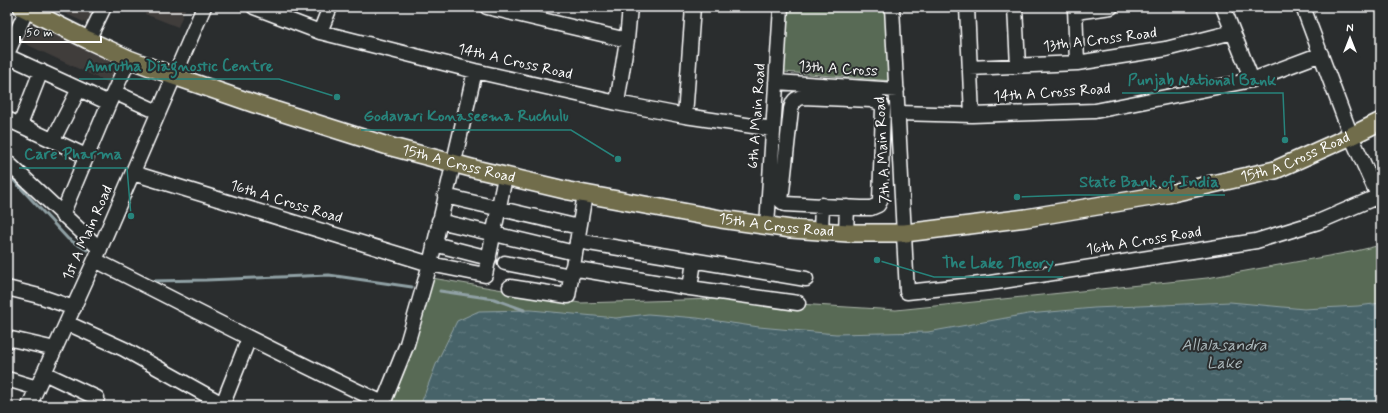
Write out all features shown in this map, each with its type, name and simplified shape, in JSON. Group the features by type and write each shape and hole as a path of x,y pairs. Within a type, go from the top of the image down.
{"main road":[{"name":"15th A Cross Road","path":"24,8 129,59 174,76 323,126 452,164 475,166 585,194 767,226 821,232 905,233 1026,218 1168,194 1274,170 1381,122"}],"street":[{"path":"88,40 104,7"},
{"name":"1st A Main Road","path":"29,406 98,255 204,7"},
{"name":"14th A Cross Road","path":"254,7 320,32 475,71 617,103 685,116 773,129"},
{"path":"320,32 330,7"},
{"path":"487,7 627,40"},
{"path":"617,103 627,40 630,7"},
{"path":"685,116 693,7"},
{"name":"6th A Main Road","path":"767,226 781,7"},
{"name":"7th A Main Road","path":"892,7 907,292"},
{"path":"967,7 972,115"},
{"path":"1016,7 1018,66"},
{"path":"1077,62 1075,9 1111,7"},
{"path":"1223,7 1252,80"},
{"path":"1303,7 1352,136 1380,199"},
{"path":"24,8 7,55 79,89 112,97 158,112"},
{"name":"13th A Cross Road","path":"970,68 1077,62 1166,49 1233,32"},
{"name":"14th A Cross Road","path":"898,112 972,115 1095,111 1252,80 1321,54"},
{"path":"62,215 86,156 129,59"},
{"path":"20,125 41,71"},
{"path":"7,162 62,215 98,255 249,338 383,405 407,344 430,264 452,164 475,71"},
{"name":"13th A Cross","path":"776,82 831,92 849,93 897,90"},
{"path":"53,140 79,89"},
{"path":"831,92 797,98 792,103 781,194 781,201 785,204 871,208 878,205 880,201 883,108 880,103 849,93"},
{"path":"7,119 86,156"},
{"name":"16th A Cross Road","path":"133,173 430,264 485,275 489,258"},
{"path":"434,244 489,258 499,208 511,176"},
{"path":"510,287 568,296 585,194"},
{"path":"445,196 499,208 577,240"},
{"name":"16th A Cross Road","path":"907,292 990,283 1256,241 1318,222 1380,199"},
{"path":"821,232 822,205"},
{"path":"846,233 847,207"},
{"path":"439,221 494,234 577,240 806,279"},
{"path":"690,288 694,261"},
{"path":"505,263 798,303"},
{"path":"7,288 39,296 74,308"},
{"path":"67,323 124,349 223,406 249,338"},
{"path":"7,338 55,349"},
{"path":"44,373 97,398 94,406"},
{"path":"7,379 37,388"}],"shaded area":[{"path":"51,7 95,7 86,23"},
{"path":"148,7 186,7 178,27 145,14"},
{"path":"24,20 123,67 115,86 15,39"}],"green space":[{"path":"787,7 888,7 892,81 784,72"},
{"name":"Allalasandra Lake","path":"1381,245 1381,406 387,406 432,278 580,303 716,299 896,310 1207,278 1356,251"}],"water":[{"name":"Allalasandra Lake","path":"1230,302 1304,309 1358,306 1381,303 1381,406 420,406 437,362 457,321 479,311 531,310 616,318 648,314 697,318 759,327 836,334 928,332 1028,314 1094,308"}],"waterway":[{"path":"7,173 68,239 87,250"},
{"path":"150,281 329,275 412,287"},
{"path":"440,291 494,299 524,310"}],"place":[{"name":"Amrutha Diagnostic Centre","path":"337,97"},
{"name":"Punjab National Bank","path":"1285,140"},
{"name":"Godavari Konaseema Ruchulu","path":"618,159"},
{"name":"State Bank of India","path":"1017,197"},
{"name":"Care Pharma","path":"131,216"},
{"name":"The Lake Theory","path":"877,260"}]}
